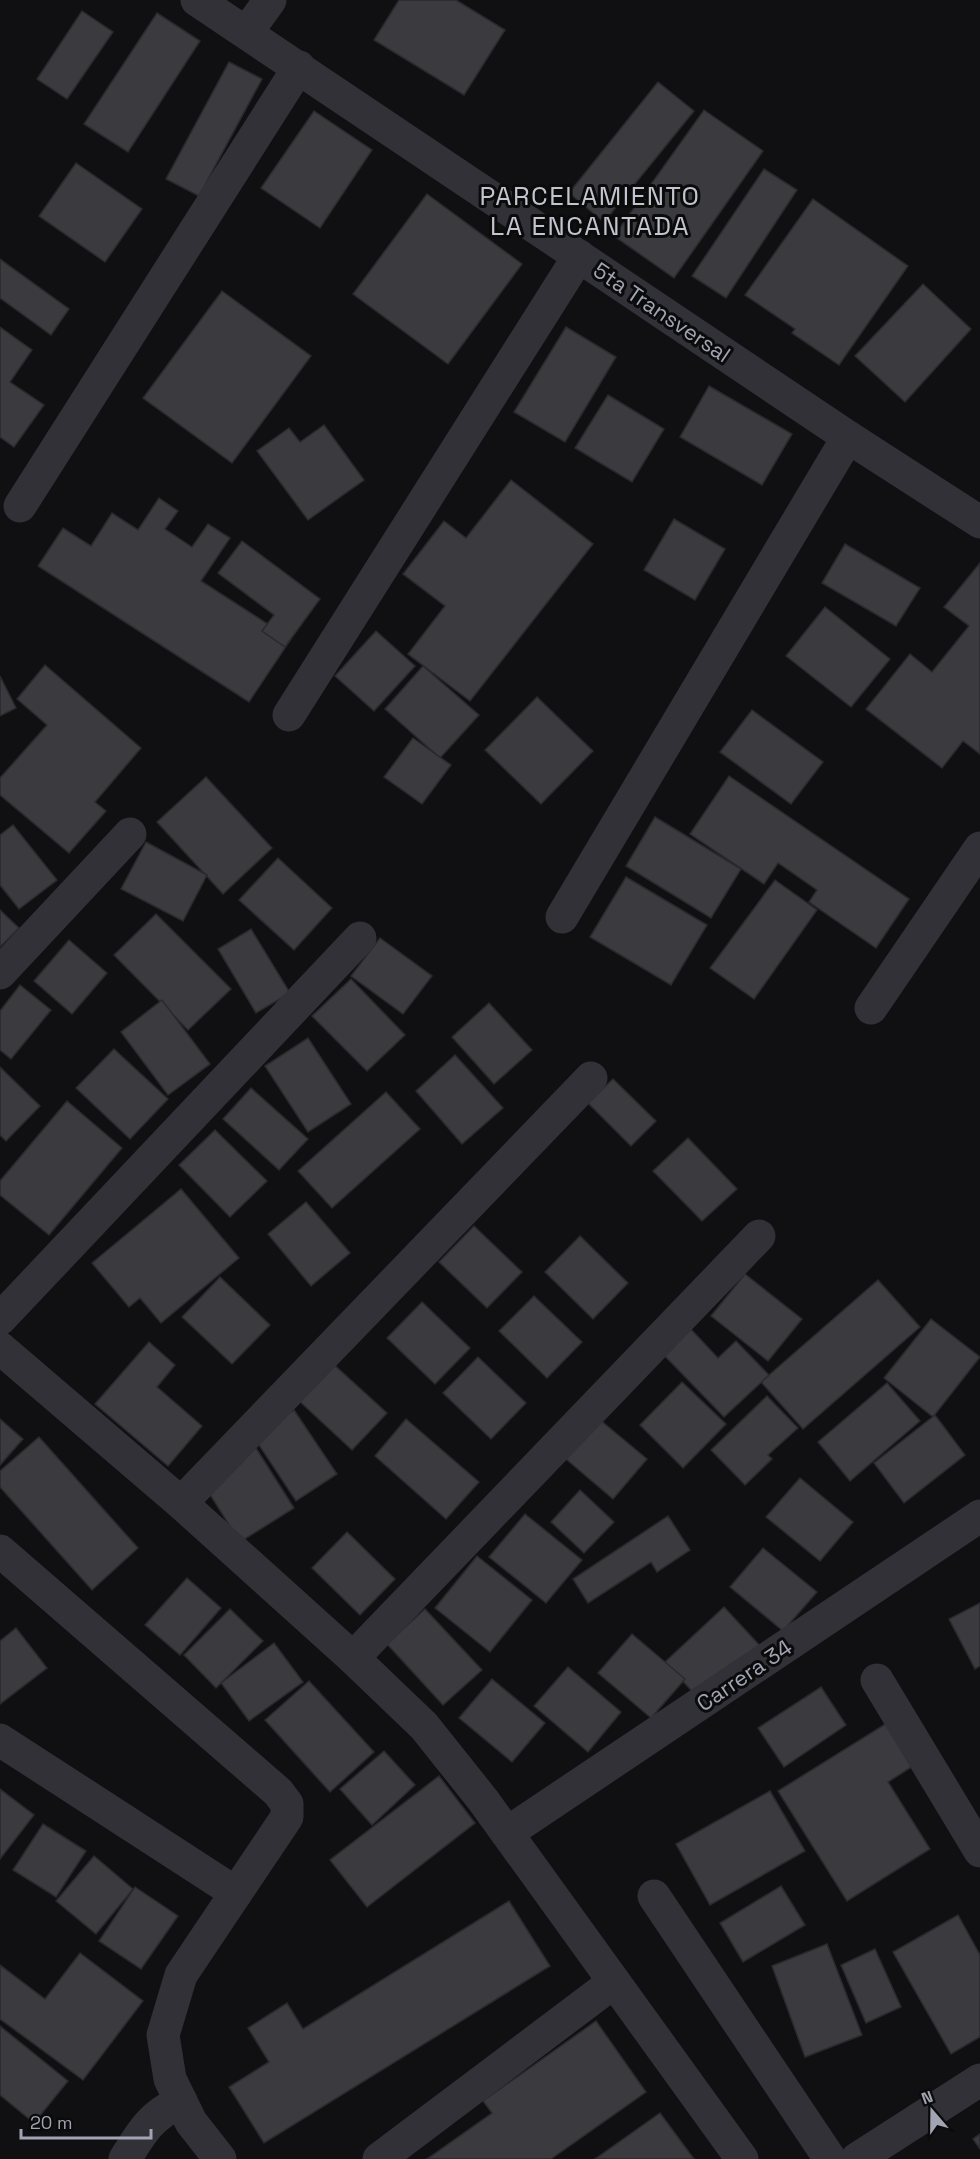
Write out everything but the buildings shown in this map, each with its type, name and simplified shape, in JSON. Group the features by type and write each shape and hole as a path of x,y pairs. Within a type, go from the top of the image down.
{"street":[{"name":"5ta Transversal","path":"197,0 848,437 980,522"},
{"path":"247,32 270,0"},
{"path":"20,506 300,68"},
{"path":"289,715 579,256"},
{"path":"562,918 848,437"},
{"path":"0,973 130,834"},
{"path":"871,1008 980,848"},
{"path":"0,1319 360,938"},
{"path":"181,1503 591,1078"},
{"path":"353,1658 759,1236"},
{"path":"0,1348 181,1503 353,1658 424,1726 507,1833 742,2159"},
{"name":"Carrera 34","path":"507,1833 980,1516"},
{"path":"0,1551 278,1792 287,1804 287,1817 181,1975 164,2035 170,2079 191,2122 220,2159"},
{"path":"877,1680 980,1851"},
{"path":"0,1740 236,1893"},
{"path":"654,1896 830,2159"},
{"path":"379,2159 614,1982"},
{"path":"857,2159 980,2080"},
{"path":"125,2159 147,2124 163,2110 181,2101"}],"district":[{"name":"PARCELAMIENTO LA ENCANTADA","path":"590,211"}]}
